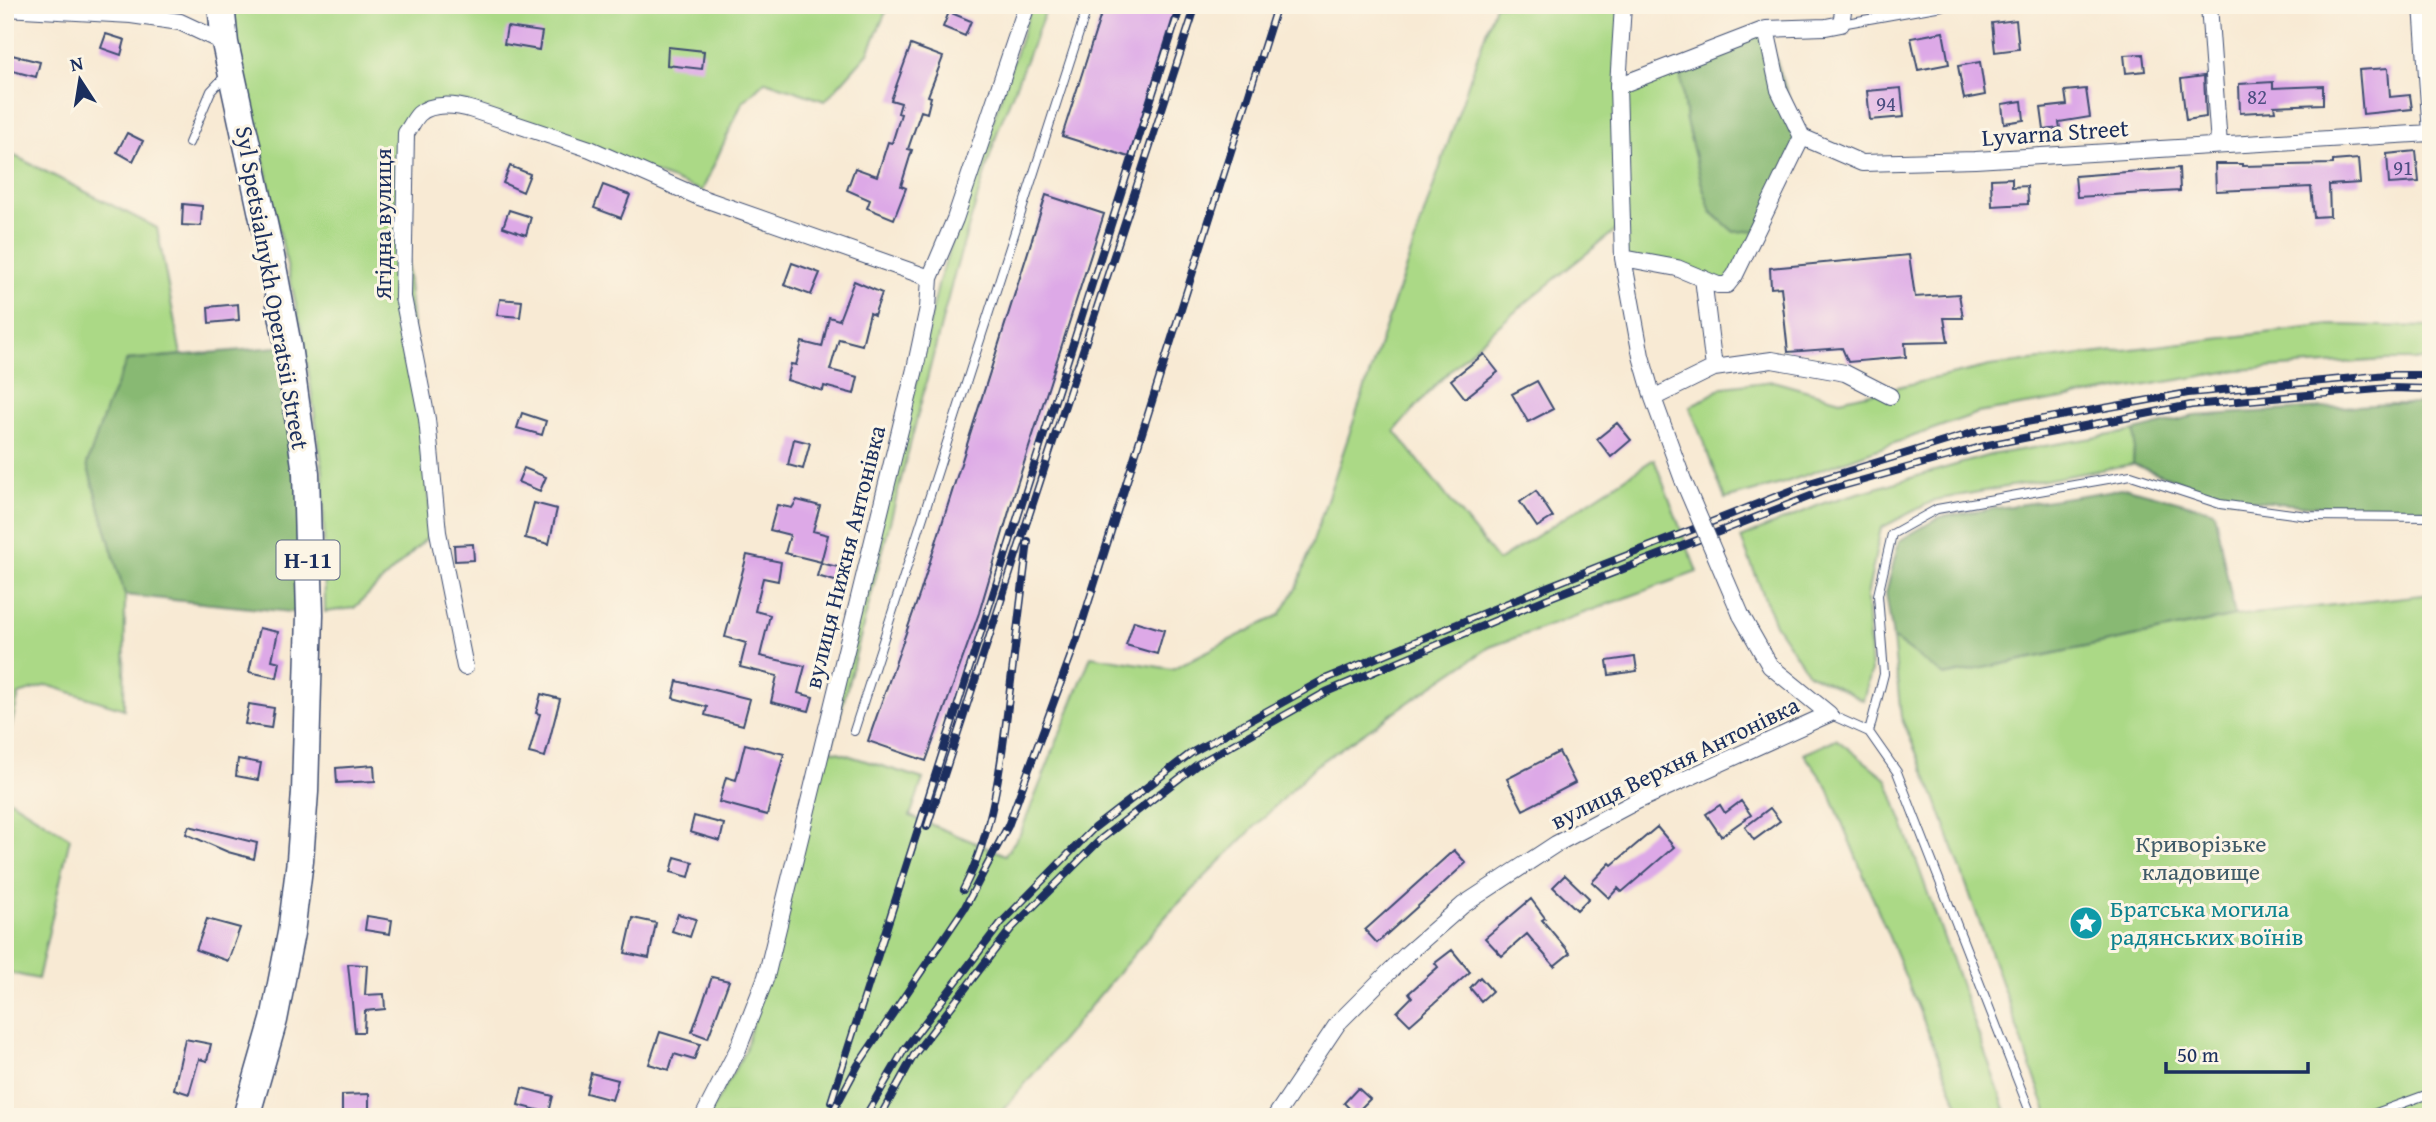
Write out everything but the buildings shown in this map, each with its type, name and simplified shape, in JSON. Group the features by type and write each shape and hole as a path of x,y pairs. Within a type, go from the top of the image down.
{"main road":[{"name":"Syl Spetsialnykh Operatsii Street","path":"221,5 225,43 290,359 306,473 310,614 305,792 291,933 274,1020 246,1117"}],"street":[{"name":"вулиця Нижня Антонівка","path":"702,1117 738,1049 766,977 915,369 928,308 930,278 955,219 1027,5"},
{"path":"1623,5 1618,86 1623,258 1641,356 1653,398 1683,480 1741,615 1770,666 1829,713"},
{"path":"1618,86 1766,29 1841,24 1844,5"},
{"path":"2209,5 2219,145"},
{"path":"2422,5 2431,133"},
{"path":"5,8 131,15 180,22 225,43"},
{"path":"1623,258 1676,268 1718,285 1727,285 1735,275 1802,138 1780,90 1766,29"},
{"name":"Ягідна вулиця","path":"465,667 438,532 427,419 404,297 406,133 419,113 444,105 458,105 590,149 699,197 930,278"},
{"name":"Lyvarna Street","path":"1802,138 1862,163 1975,160 2431,133"},
{"path":"1703,278 1714,368"},
{"path":"1653,398 1714,368 1772,360 1845,373 1890,396"},
{"name":"вулиця Верхня Антонівка","path":"1275,1117 1338,1023 1408,953 1463,905 1556,844 1637,801 1829,713"}],"lane":[{"path":"854,731 1088,5"},
{"path":"1841,24 1942,6"},
{"path":"189,143 211,91 231,70"},
{"path":"1869,732 1885,674 1878,595 1892,534 1937,509 2131,475 2220,504 2295,515 2431,517"},
{"path":"1829,713 1869,732 1897,772 2032,1117"},
{"path":"2365,1117 2431,1093"}],"green space":[{"path":"232,5 889,5 868,53 825,101 765,81 742,103 702,191 460,100 416,109 399,175 432,533 354,608 325,612 323,472 304,341 236,38"},
{"path":"1032,5 1048,5 998,130 954,275 831,750 923,779 910,816 1005,855 1020,834 1091,656 1172,669 1280,615 1298,585 1495,5 1623,5 1618,85 1679,63 1686,121 1711,212 1758,230 1727,285 1623,258 1621,226 1474,348 1446,374 1395,431 1498,561 1654,459 1697,572 1490,647 1315,766 1167,915 997,1117 708,1117 745,1051 919,370 939,281"},
{"path":"1766,29 1802,137 1758,230 1734,232 1711,212 1702,185 1686,121 1679,63"},
{"path":"5,151 157,228 181,355 127,360 87,464 125,595 124,709 47,685 19,694 7,744 7,798 70,838 38,979 5,972"},
{"path":"2331,325 2431,327 2431,360 2387,360 2238,370 1978,413 1781,484 1725,499 1690,407 1724,387 1773,381 1840,400 1990,366"},
{"path":"288,346 310,614 125,595 87,464 107,406 127,360"},
{"path":"2431,404 2431,510 2308,506 2222,497 2133,464 2135,431 2194,416"},
{"path":"2135,431 2133,464 1935,500 1881,528 1867,596 1871,673 1863,700 1808,673 1775,624 1741,538 1824,503 1990,455"},
{"path":"2128,488 2214,511 2235,616 1944,676 1893,638 1886,593 1899,541 1940,517"},
{"name":"Криворізьке кладовище","path":"2431,594 2431,1117 2049,1117 1935,797 1901,717 1893,638 1945,676 2235,616"},
{"path":"1836,739 1887,779 2008,1117 1963,1117 1827,786 1804,754"}],"railway":[{"path":"831,1102 1181,5"},
{"path":"927,827 1196,5"},
{"path":"830,1117 858,1065 965,907 1008,826 1078,636 1277,5"},
{"path":"865,1117 904,1050 1001,923 1094,828 1191,753 1323,680 1539,590 1813,482 1982,430 2188,393 2388,375 2431,375"},
{"path":"880,1117 914,1055 1011,929 1101,839 1198,764 1326,692 1546,599 1821,492 1988,445 2191,405 2390,388 2431,389"},
{"path":"963,890 983,842 996,792 1028,541"}],"place":[{"name":"Братська могила радянських воїнів","path":"2086,923"}]}
